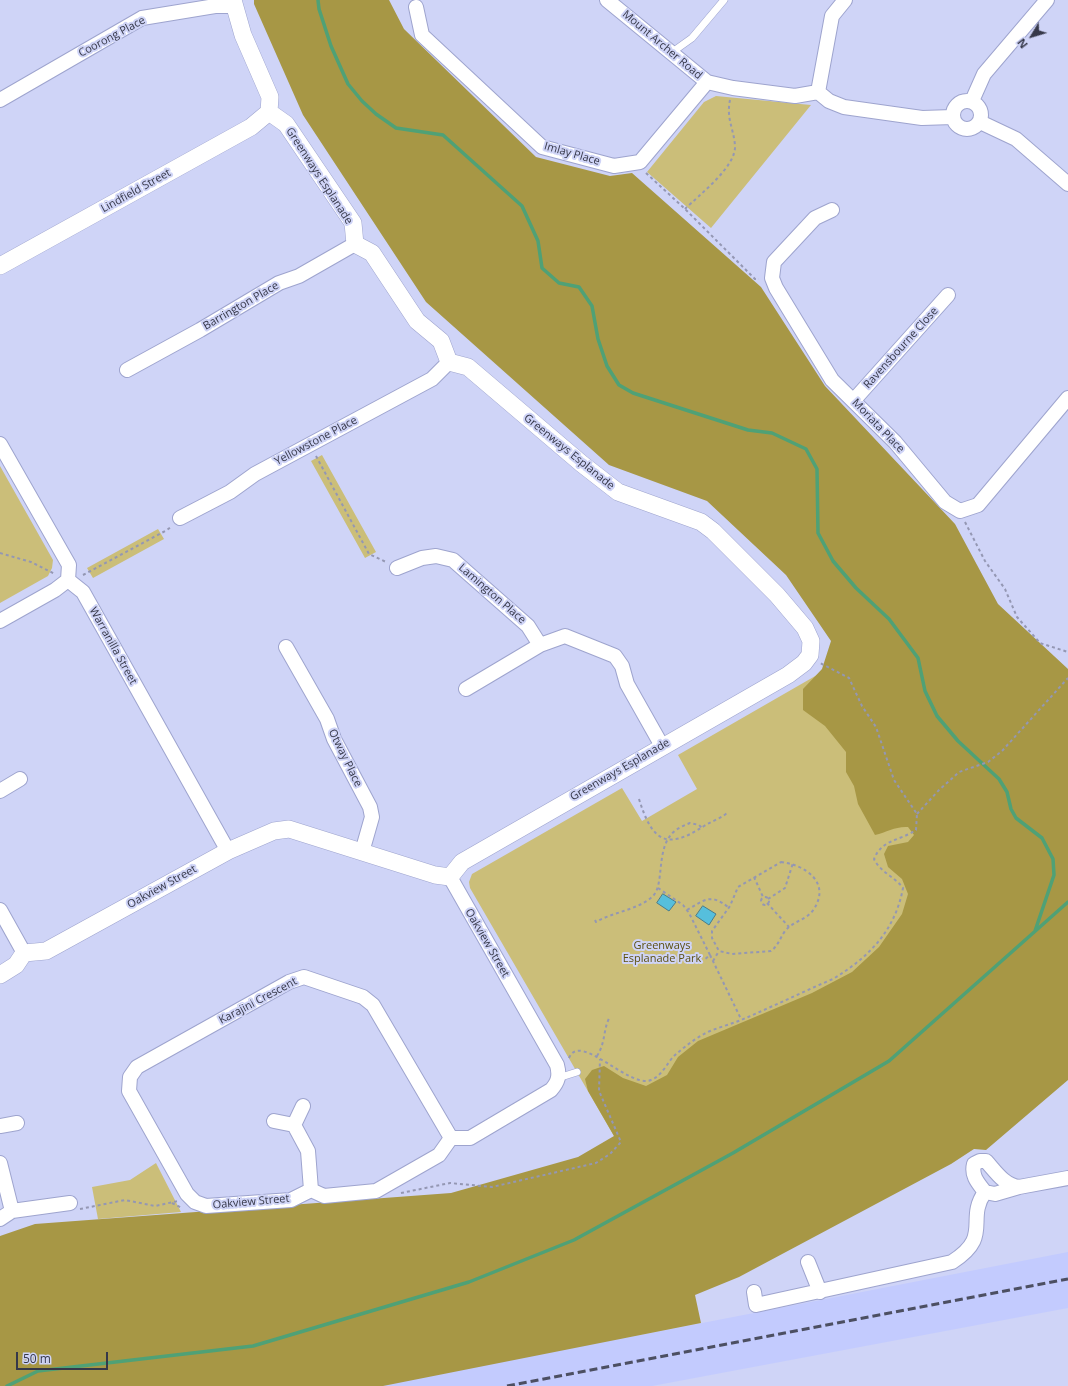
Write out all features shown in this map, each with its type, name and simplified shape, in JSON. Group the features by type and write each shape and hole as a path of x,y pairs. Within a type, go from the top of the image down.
{"street":[{"name":"Mount Archer Road","path":"608,0 706,82 733,88 795,96 818,92"},
{"path":"845,0 832,16 818,92 829,101 844,106 922,118 953,117"},
{"path":"972,101 984,74 1048,0"},
{"path":"234,3 243,34 270,97 269,112"},
{"name":"Coorong Place","path":"0,100 142,18 234,3"},
{"name":"Imlay Place","path":"416,7 422,35 542,148 614,166 640,162"},
{"path":"640,162 706,82"},
{"path":"965,100 972,101 981,109 982,114 980,122 976,126 967,129 958,126 953,117 957,104 965,100"},
{"name":"Greenways Esplanade","path":"269,112 286,124 353,223 355,244"},
{"name":"Lindfield Street","path":"0,266 251,127 269,112"},
{"path":"980,122 1016,139 1068,184"},
{"path":"772,278 774,262 814,218 832,210"},
{"path":"355,244 372,253 417,321 441,341 449,362"},
{"name":"Barrington Place","path":"127,370 200,330 279,283 299,276 355,244"},
{"name":"Moriata Place","path":"772,278 776,288 832,380 895,442 945,502 960,512"},
{"name":"Ravensbourne Close","path":"854,400 948,295"},
{"name":"Greenways Esplanade","path":"449,362 468,367 582,464 618,492 701,522 713,531 776,595 805,628 811,642 810,655 804,663 788,675 462,862 450,877"},
{"name":"Yellowstone Place","path":"180,518 230,492 255,474 432,379 449,362"},
{"path":"960,512 978,505 1068,398"},
{"path":"0,444 70,565 68,580 55,590 0,621"},
{"name":"Lamington Place","path":"398,568 422,558 436,556 453,560 528,626 540,645"},
{"name":"Warranilla Street","path":"68,580 83,592 228,851"},
{"path":"466,689 540,645 565,636 615,656 622,666 627,684 662,746"},
{"name":"Otway Place","path":"286,647 328,719 334,739 370,807 372,817 362,852"},
{"path":"0,790 20,779"},
{"name":"Oakview Street","path":"24,953 46,951 228,851 274,831 289,829 435,875 450,877 557,1066 559,1076"},
{"path":"0,910 24,953 16,965 0,975"},
{"name":"Karajini Crescent","path":"186,1194 129,1091 130,1077 137,1067 289,982 304,977 363,997 373,1005 451,1138"},
{"path":"294,1125 308,1151 311,1190 324,1196 376,1191 439,1155 451,1138 470,1138 551,1090 559,1076"},
{"path":"294,1125 303,1106"},
{"path":"274,1121 294,1125"},
{"path":"0,1126 17,1123"},
{"path":"1019,1187 1011,1186 1003,1181 986,1161 980,1161 974,1164 973,1171 976,1180 985,1192 995,1194 1019,1187 1068,1178"},
{"path":"0,1163 12,1211"},
{"name":"Oakview Street","path":"186,1194 195,1202 206,1206 291,1200 311,1190"},
{"path":"754,1292 756,1305 952,1262 965,1254 974,1244 978,1227 978,1202 985,1192"},
{"path":"0,1219 12,1211 70,1203"},
{"path":"808,1262 820,1292"}],"lane":[{"path":"671,53 692,38 724,0"},
{"path":"559,1076 577,1072"}],"path":[{"path":"685,209 722,174 730,162 735,148 728,120 733,88"},
{"path":"640,162 645,172 685,209 755,279 772,278"},
{"path":"311,444 317,459 369,554 398,568"},
{"path":"960,512 984,561 1005,589 1017,617 1040,643 1068,652"},
{"path":"0,553 31,562 68,580 90,573 148,541 167,530 180,518"},
{"path":"559,1076 567,1066 570,1054 575,1051 583,1050 597,1056 623,1074 645,1082 652,1080 659,1075 674,1056 693,1041 705,1034 741,1020 833,979 847,971 884,937 895,916 903,888 898,881 878,866 874,859 877,852 883,845 893,839 909,835 916,830 917,814 894,780 876,727 862,706 849,678 818,662 810,655"},
{"path":"917,814 959,772 988,762 1002,751 1068,678"},
{"path":"639,799 648,823 660,836 668,841 684,838 728,812"},
{"path":"595,920 596,922 609,915 628,909 651,898 658,888 662,852 676,829 690,823 699,825 702,828"},
{"path":"782,862 793,863 811,874 817,882 819,898 814,909 806,917 785,931 774,949 768,952 737,954 719,951 712,938 712,931 728,907 738,886 782,862"},
{"path":"767,903 768,899 785,888 793,863"},
{"path":"754,878 763,897 761,900 762,904 767,903 790,927"},
{"path":"658,888 677,899 687,910 741,1020"},
{"path":"763,897 768,899"},
{"path":"687,910 710,898 719,900 728,907"},
{"path":"713,961 719,951"},
{"path":"704,960 710,955"},
{"path":"597,1056 603,1044 606,1026 610,1017"},
{"path":"394,1195 450,1183 492,1187 596,1164 610,1154 621,1142 599,1091 600,1058"},
{"path":"70,1203 73,1210 125,1200 156,1206 180,1200 186,1194"},
{"path":"172,1203 184,1209"}],"shaded area":[{"path":"254,0 389,0 404,29 536,157 610,176 632,173 761,287 825,386 955,524 998,604 1068,669 1068,1080 986,1150 974,1149 951,1164 739,1277 695,1295 701,1323 383,1386 0,1386 0,1236 35,1224 451,1193 578,1157 614,1136 588,1091 585,1079 592,1070 604,1066 623,1078 646,1086 667,1075 678,1057 698,1041 812,993 852,972 879,947 902,914 908,894 902,879 888,867 884,854 888,846 908,842 914,835 908,827 904,827 895,828 875,835 858,804 854,786 846,772 846,752 825,726 803,710 803,689 822,669 831,641 786,575 707,501 609,465 426,302 303,115 254,4"},
{"path":"1068,1252 1068,1308 652,1386 224,1386 529,1326 625,1338"}],"green space":[{"path":"716,96 811,105 711,228 647,172 704,102"},
{"path":"322,455 376,552 365,558 311,461"},
{"path":"0,466 53,560 52,568 48,576 0,603"},
{"path":"158,529 164,539 93,578 87,568"},
{"name":"Greenways Esplanade Park","path":"850,656 962,890 921,954 614,1136 470,888 469,882 472,874 622,788 642,821 697,789 678,755"},
{"path":"156,1163 181,1212 98,1219 92,1187 130,1180"}],"building":[{"path":"663,894 676,902 669,911 657,903"},
{"path":"703,906 716,914 709,925 696,916"}],"waterway":[{"path":"318,0 319,9 331,46 348,84 362,101 376,114 396,128 443,135 522,206 538,241 542,268 559,283 579,287 592,306 598,339 607,366 619,385 633,393 748,430 772,433 806,449 817,469 818,533 833,561 856,588 889,619 918,658 925,691 937,716 958,741 999,779 1007,792 1011,809 1016,818 1042,838 1053,859 1054,875 1035,931"},
{"path":"7,1386 38,1371 253,1346 469,1282 574,1240 733,1153 889,1061 1068,902"}],"railway":[{"path":"507,1386 1068,1279"}]}
